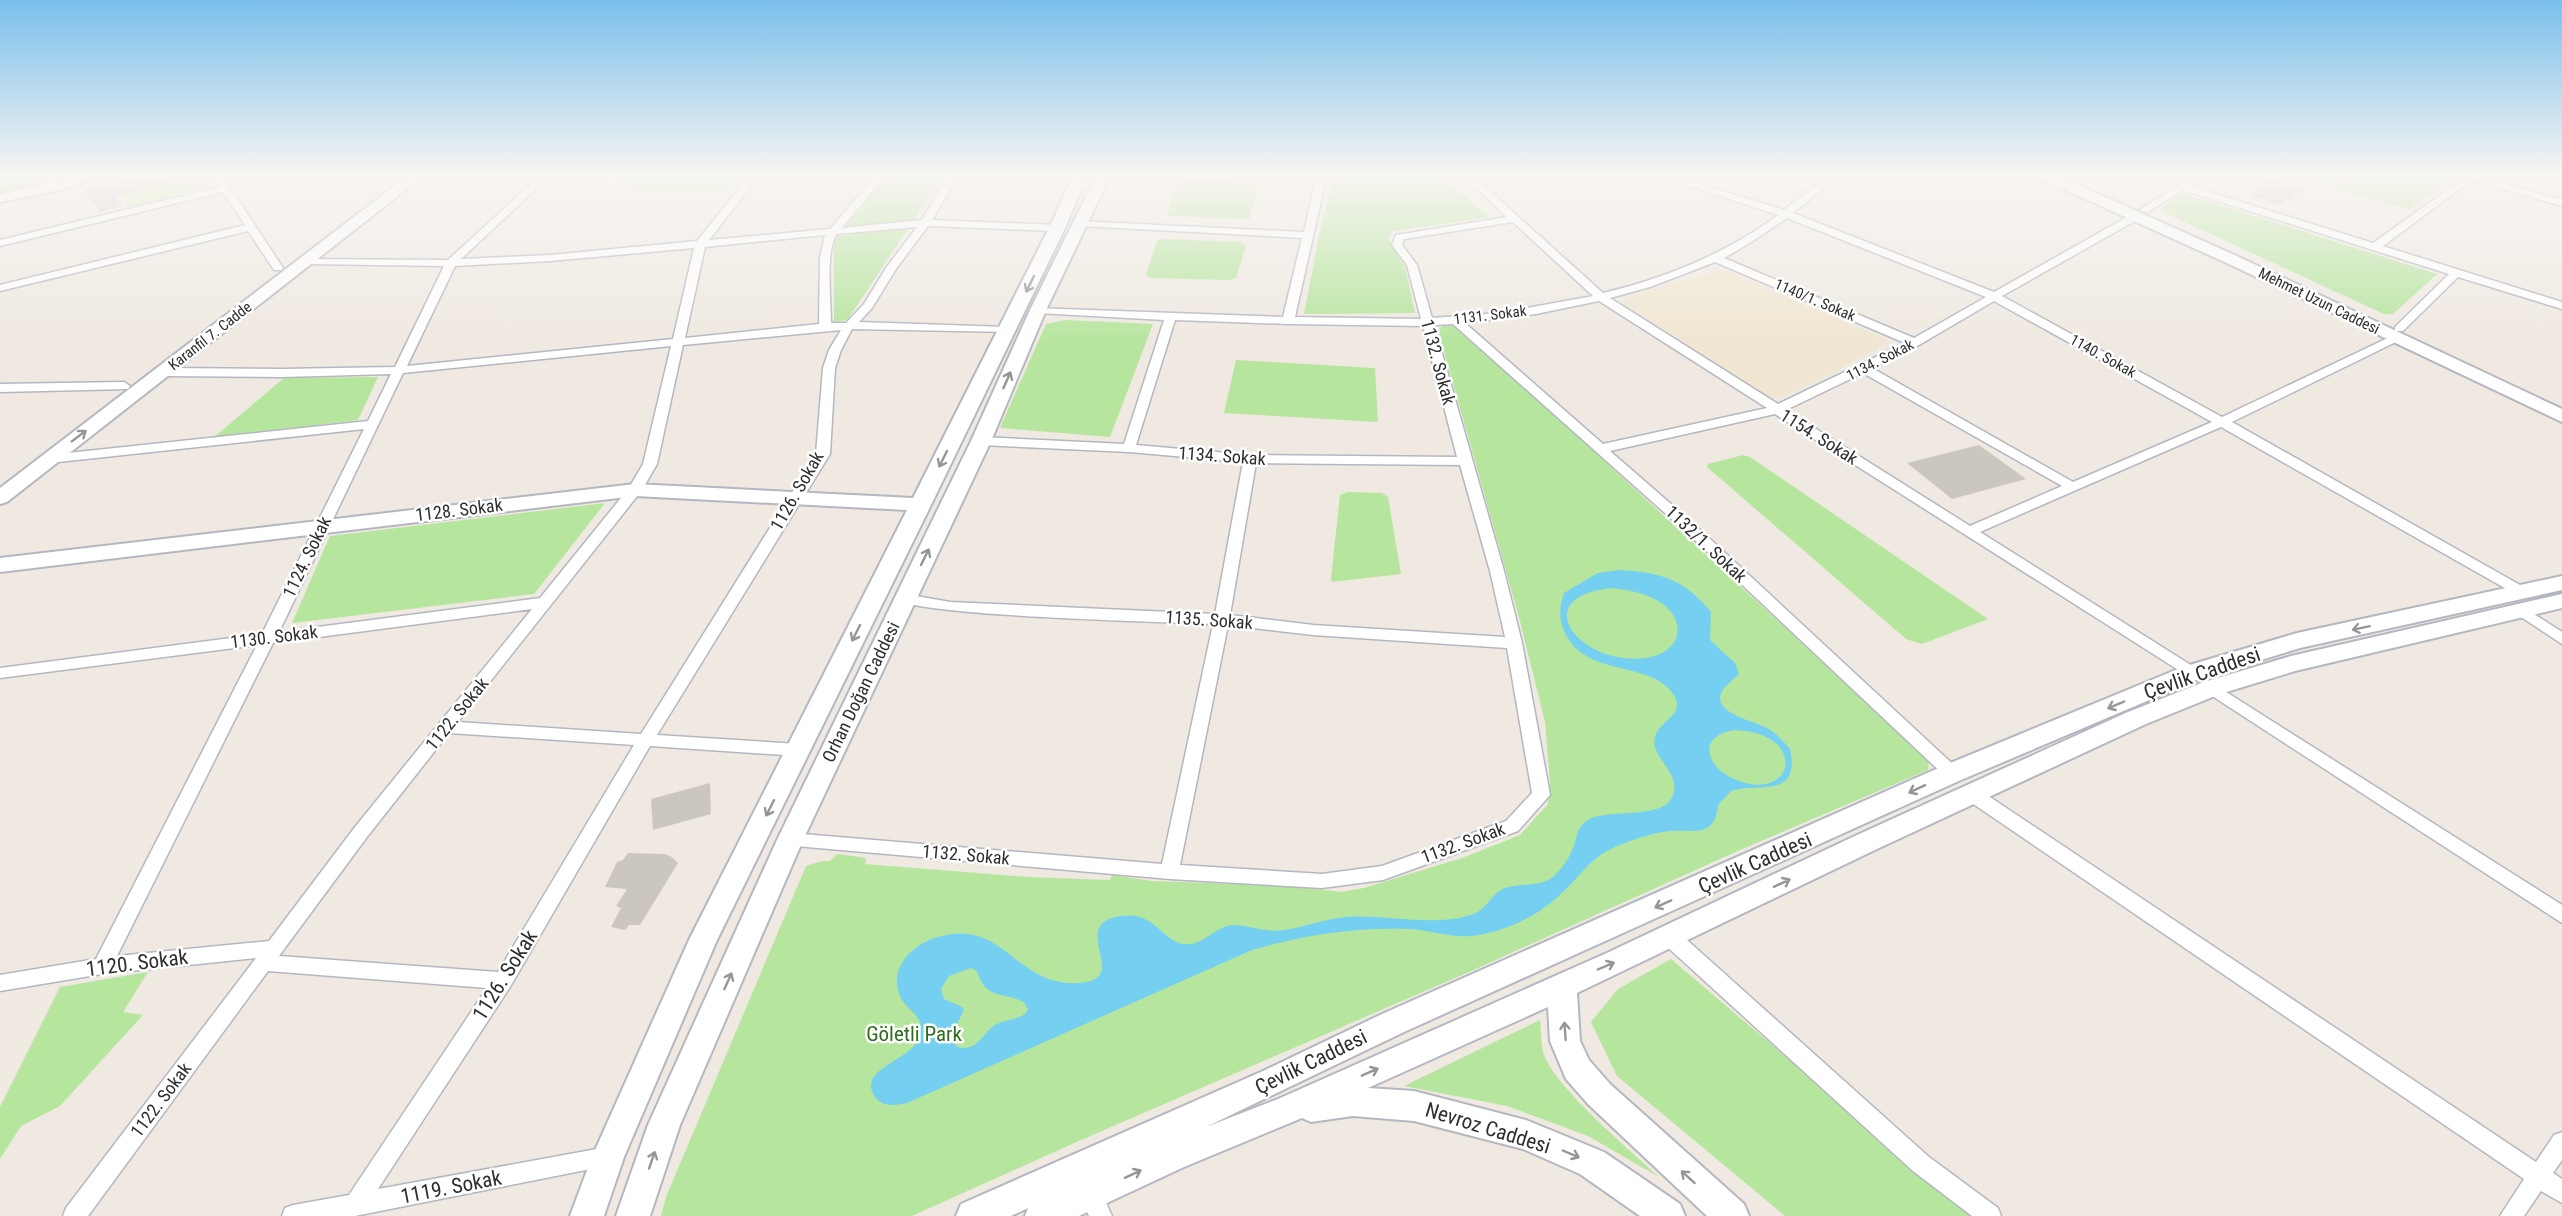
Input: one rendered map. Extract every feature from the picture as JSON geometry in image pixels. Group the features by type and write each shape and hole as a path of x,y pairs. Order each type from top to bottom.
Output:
{"main road":[{"name":"Karanfil 7. Cadde","path":"0,478 328,231"},
{"name":"Karanfil 7. Cadde","path":"0,498 345,231"},
{"path":"587,1216 608,1157 703,940 1007,330 1066,231"},
{"name":"Orhan Doğan Caddesi","path":"633,1216 664,1125 790,840 981,441 1038,310 1067,231"},
{"name":"Mehmet Uzun Caddesi","path":"2179,231 2397,333 2562,416"},
{"path":"2397,333 2562,407"},
{"name":"1128. Sokak","path":"0,565 634,490 921,505"},
{"name":"Çevlik Caddesi","path":"973,1216 1274,1081 1393,1023 1952,773 2202,681 2291,664 2521,601 2559,600"},
{"name":"Çevlik Caddesi","path":"1042,1216 1096,1205 1172,1156 1289,1109 1670,937 2137,718 2202,681"},
{"path":"1562,985 1566,1041 1577,1069 1599,1094 1732,1216"},
{"name":"Nevroz Caddesi","path":"1289,1109 1353,1102 1414,1106 1526,1135 1592,1163 1668,1216"}],"street":[{"path":"0,243 51,231"},
{"path":"1,285 234,231"},
{"path":"253,231 278,268"},
{"name":"1124. Sokak","path":"102,966 268,638 452,263 486,231"},
{"name":"1122. Sokak","path":"74,1216 361,832 547,602 634,490 650,464 700,244 711,231"},
{"path":"306,261 452,263 550,258 835,231"},
{"path":"825,327 825,257 828,238 835,231"},
{"name":"1126. Sokak","path":"355,1205 503,981 646,739 823,454 829,368 835,350 848,327 868,306 891,268 919,231"},
{"path":"1195,231 1308,235"},
{"path":"1288,321 1309,231"},
{"name":"1132. Sokak","path":"790,840 1170,872 1322,881 1383,873 1512,826 1541,795 1514,643 1497,571 1464,461 1412,265 1397,245 1398,239 1434,231"},
{"name":"1154. Sokak","path":"1526,231 1602,298 1776,411 1970,531 2562,915"},
{"name":"1131. Sokak","path":"1038,310 1288,321 1427,322 1455,320 1602,298 1646,285 1715,258 1759,231"},
{"name":"1140. Sokak","path":"1828,231 1994,297 2222,422 2521,601 2562,639"},
{"name":"1134. Sokak","path":"1600,448 1776,411 1915,343 2110,231"},
{"path":"2323,231 2562,306"},
{"path":"2375,247 2397,231"},
{"name":"1140/1. Sokak","path":"1715,258 1915,343"},
{"path":"1970,531 2222,422 2397,333 2456,273"},
{"path":"1129,448 1171,316"},
{"name":"1132/1. Sokak","path":"1455,320 1699,536 1952,773"},
{"path":"164,372 282,373 399,370 825,327 1007,330"},
{"path":"1865,369 2071,486"},
{"path":"0,388 124,386"},
{"path":"49,459 374,424"},
{"name":"1134. Sokak","path":"981,441 1129,448 1250,459 1464,461"},
{"path":"1170,872 1222,619 1250,459"},
{"name":"1135. Sokak","path":"905,599 951,607 1222,619 1313,630 1514,643"},
{"name":"1130. Sokak","path":"0,673 547,602"},
{"path":"446,727 799,750"},
{"path":"1972,794 2562,1192"},
{"path":"1670,937 1921,1164 1990,1216"},
{"name":"1120. Sokak","path":"0,983 102,966 270,955 503,981"},
{"path":"2511,1216 2562,1142"},
{"name":"1119. Sokak","path":"293,1216 608,1157"}],"shaded area":[{"path":"1723,269 1888,342 1824,378 1781,397 1770,398 1623,303 1627,297"}],"green space":[{"path":"883,231 907,231 848,319 834,323 834,237"},
{"path":"1320,231 1395,231 1388,239 1405,267 1415,313 1304,314"},
{"path":"2204,231 2301,231 2437,274 2393,314 2384,314"},
{"path":"1162,239 1239,242 1246,246 1236,278 1229,280 1149,278 1146,274 1157,241"},
{"path":"1066,320 1153,324 1110,437 1000,428 1046,324"},
{"name":"Göletli Park","path":"1442,326 1455,326 1463,331 1929,760 1928,770 1740,850 1469,972 912,1216 661,1216 666,1197 806,866 830,861 837,854 866,858 865,864 1029,877 1110,880 1112,875 1152,881 1293,886 1341,892 1364,888 1462,858 1520,835 1548,804 1550,782 1545,722 1520,621 1438,330"},
{"path":"1236,360 1375,368 1378,422 1224,413"},
{"path":"378,377 358,420 213,438 284,378"},
{"path":"1743,455 1750,457 1988,619 1922,644 1906,639 1707,467 1708,464"},
{"path":"1348,492 1382,493 1388,497 1401,574 1332,582 1340,495"},
{"path":"605,503 534,594 292,623 330,536"},
{"path":"1671,959 1973,1216 1785,1216 1617,1076 1591,1022 1618,989"},
{"path":"148,972 123,1012 143,1015 60,1106 21,1126 0,1159 0,1107 60,987"},
{"path":"1540,1020 1543,1052 1549,1066 1561,1082 1594,1118 1659,1177 1588,1136 1507,1106 1404,1086"}],"water":[{"path":"1620,570 1660,576 1692,592 1711,612 1710,640 1735,663 1739,674 1722,691 1720,699 1728,711 1769,729 1790,749 1792,765 1789,776 1783,782 1774,786 1731,791 1718,805 1716,817 1706,828 1657,833 1607,851 1544,908 1522,921 1497,931 1464,936 1409,929 1369,929 1310,936 1252,950 907,1103 886,1104 875,1097 871,1086 873,1077 911,1049 918,1040 921,1029 917,1016 902,1000 897,979 899,969 918,946 938,937 961,933 979,936 995,944 1039,975 1057,981 1079,983 1094,980 1101,972 1099,929 1105,921 1121,916 1142,918 1183,944 1197,942 1221,928 1235,925 1278,931 1346,917 1427,920 1459,918 1478,912 1500,890 1517,885 1542,883 1553,877 1569,856 1580,828 1590,819 1609,814 1656,809 1665,805 1674,792 1673,778 1655,747 1655,738 1658,731 1677,709 1677,702 1673,694 1651,677 1592,659 1579,651 1569,640 1561,623 1560,612 1564,593 1598,573","holes":["1611,588 1645,595 1657,600 1671,612 1678,630 1676,638 1666,651 1646,658 1623,658 1601,652 1584,642 1572,630 1567,617 1571,604 1585,594","1730,731 1759,734 1775,743 1784,754 1785,766 1780,776 1769,783 1753,784 1732,778 1718,769 1710,755 1710,744 1720,734","971,968 977,971 985,987 990,991 1024,1002 1028,1010 1018,1018 997,1024 970,1047 957,1047 951,1035 964,1010 944,999 941,989 949,976"]}],"building":[{"path":"1979,445 2026,479 1952,499 1907,463"},
{"path":"710,783 711,814 653,830 651,799"},
{"path":"628,853 664,854 672,857 678,863 640,925 629,925 625,930 611,927 621,908 616,906 627,889 605,887 617,862 623,860"}]}
